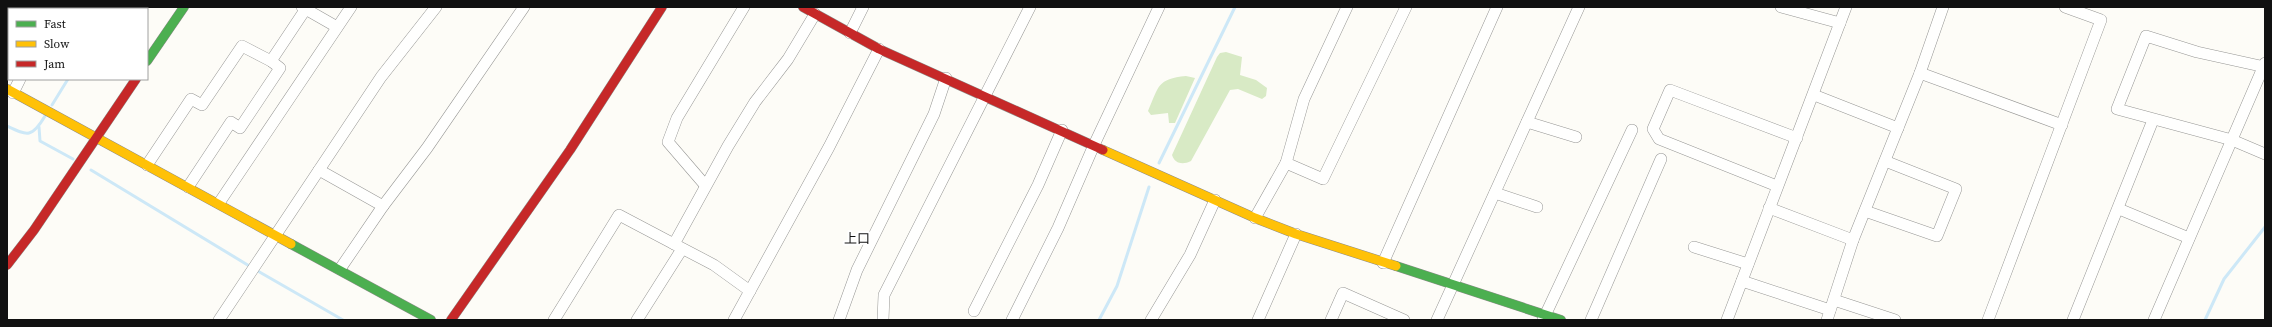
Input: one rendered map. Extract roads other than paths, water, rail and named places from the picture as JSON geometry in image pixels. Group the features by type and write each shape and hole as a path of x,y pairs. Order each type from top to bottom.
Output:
{"street":[{"path":"148,61 184,7"},
{"path":"218,203 351,7"},
{"path":"219,320 381,77 436,7"},
{"path":"340,269 383,206 427,148 524,7"},
{"path":"451,320 574,143 662,7"},
{"path":"705,185 668,142 677,118 744,7"},
{"path":"803,7 879,49 1255,218 1296,234 1382,263 1545,317 1561,320"},
{"path":"850,33 863,7"},
{"path":"883,320 884,295 1030,7"},
{"path":"1012,320 1058,228 1094,145 1159,7"},
{"path":"1255,218 1286,164 1304,99 1347,7"},
{"path":"1286,164 1323,179 1406,7"},
{"path":"1382,263 1497,7"},
{"path":"1437,320 1454,286 1579,7"},
{"path":"1781,7 1840,23"},
{"path":"1727,320 1777,186 1814,95 1846,7"},
{"path":"1988,320 2101,20 2089,11 2065,7"},
{"path":"271,62 305,8 337,27"},
{"path":"1830,310 1864,211 1920,73 1941,8"},
{"path":"637,320 678,246 705,185 755,102 788,59 815,14"},
{"path":"2154,320 2189,238 2232,140 2264,66 2197,52 2146,36 2117,109 2153,120 2232,140 2265,154"},
{"path":"147,165 191,99 202,106 242,46 280,68 240,128 231,122 188,186"},
{"path":"734,320 879,49"},
{"path":"1920,73 2062,125"},
{"path":"839,320 857,270 934,114 946,78"},
{"path":"19,80 10,91 188,186 431,320"},
{"path":"7,265 34,230 135,80"},
{"path":"1777,186 1659,139 1653,129 1670,90 1796,138"},
{"path":"1814,95 1898,128"},
{"path":"2074,320 2153,120"},
{"path":"1527,122 1576,137"},
{"path":"974,311 1038,185 1062,130"},
{"path":"1545,317 1632,130"},
{"path":"1591,320 1661,159"},
{"path":"1864,211 1937,236 1951,203 1956,189 1885,161"},
{"path":"319,170 383,206"},
{"path":"1495,193 1537,207"},
{"path":"1151,320 1190,255 1215,200"},
{"path":"1769,208 1853,240"},
{"path":"2119,209 2189,238"},
{"path":"554,320 620,215 714,265 750,291"},
{"path":"1258,320 1296,234"},
{"path":"1694,246 1748,264"},
{"path":"1742,281 1830,310 1895,320"},
{"path":"1331,320 1344,293 1404,320"}],"waterway":[{"path":"1159,163 1235,7"},
{"path":"52,105 67,80"},
{"path":"7,126 20,132 29,133 37,128 45,116"},
{"path":"39,127 40,141 73,159"},
{"path":"91,170 251,267"},
{"path":"1099,320 1117,286 1149,187"},
{"path":"2205,320 2224,279 2265,227"},
{"path":"256,270 343,320"}],"district":[{"name":"上口","path":"857,238"}]}
